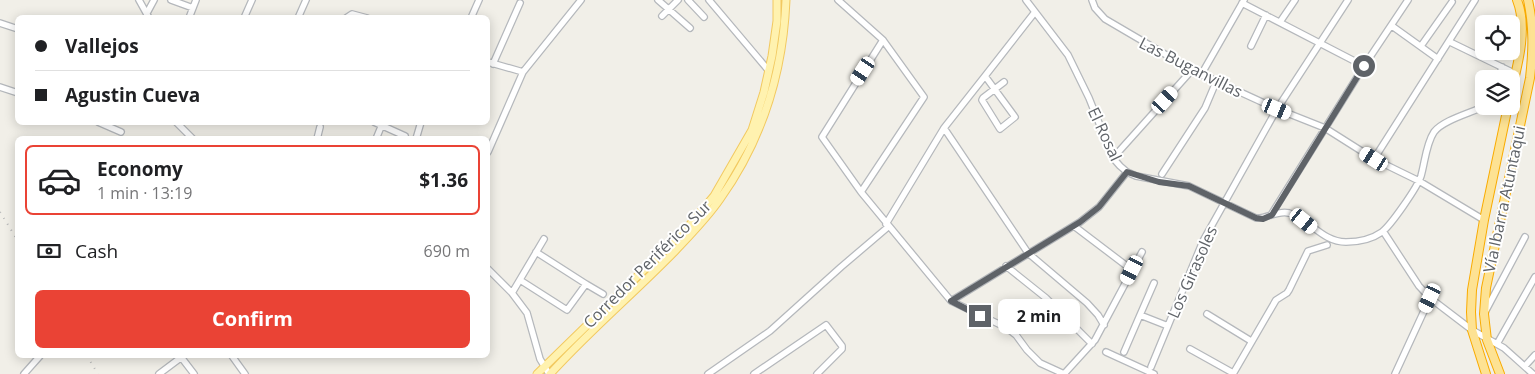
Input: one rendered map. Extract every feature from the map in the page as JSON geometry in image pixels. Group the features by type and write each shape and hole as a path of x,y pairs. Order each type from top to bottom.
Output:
{"highway":[{"path":"1517,0 1522,31 1517,70"},
{"name":"Vía Ibarra Atuntaqui","path":"1500,374 1487,340 1484,314 1486,288 1530,78 1534,47 1528,0"},
{"path":"1486,374 1472,330 1472,290 1484,220 1506,115"}],"main road":[{"name":"Corredor Periférico Sur","path":"537,374 675,240 714,196 752,130 769,72 777,21 778,0"},
{"name":"Corredor Periférico Sur","path":"549,374 575,346 660,266 720,200 743,163 758,133 772,94 781,57 786,0"}],"street":[{"path":"140,0 148,15"},
{"path":"148,15 154,0"},
{"path":"171,0 192,8"},
{"path":"190,15 196,0"},
{"path":"245,15 252,0"},
{"path":"299,15 306,0"},
{"path":"472,15 479,0"},
{"path":"490,147 523,72 581,0"},
{"path":"658,0 690,28"},
{"path":"662,16 678,0"},
{"path":"688,0 704,17"},
{"path":"709,0 769,72"},
{"path":"838,0 883,40 924,97 861,192"},
{"name":"El Rosal","path":"1026,0 1068,55 1089,98 1113,158 1127,172 1159,182 1189,186 1256,218 1263,219 1281,212 1295,215 1325,237 1344,242 1372,238 1383,231"},
{"name":"Las Buganvillas","path":"1092,0 1095,8 1105,19 1192,70 1277,109 1325,128 1374,159 1419,181 1484,220"},
{"path":"1280,22 1295,0"},
{"name":"Los Girasoles","path":"1150,372 1203,241 1277,109 1348,0"},
{"path":"1272,215 1364,66 1408,0"},
{"path":"1374,159 1475,0"},
{"path":"1201,75 1243,1 1364,66"},
{"path":"1421,46 1452,2"},
{"path":"520,3 490,63 523,72"},
{"path":"708,374 770,331 887,226 944,128 1035,12"},
{"path":"1251,46 1266,15"},
{"path":"0,22 15,28"},
{"path":"1392,26 1438,59"},
{"path":"883,40 822,137 887,226 951,301 1007,328 1016,335 1040,363 1064,374 1092,344 1142,252"},
{"path":"1450,42 1508,70"},
{"path":"1113,158 1192,70"},
{"path":"985,76 996,89 1015,117 1000,129 982,102 983,98 996,89 1004,82"},
{"path":"1162,174 1205,108 1216,82"},
{"path":"0,87 15,92"},
{"path":"1475,110 1448,122 1436,130 1430,140 1415,190 1383,231 1419,286 1430,298 1472,330 1497,344 1533,374"},
{"path":"105,125 121,132"},
{"path":"179,125 190,136"},
{"path":"384,125 405,136"},
{"path":"318,136 320,127"},
{"path":"944,128 1028,253 1087,303 1104,324"},
{"path":"951,301 1074,226 1099,207 1127,172"},
{"path":"1074,226 1132,270"},
{"path":"1484,314 1525,237"},
{"path":"512,292 544,239"},
{"path":"1190,349 1233,374 1276,300 1287,293 1308,251 1327,245"},
{"path":"536,252 603,294"},
{"path":"1006,266 1046,298 1092,344"},
{"path":"490,271 512,292 527,313 540,359 549,374"},
{"path":"1497,344 1535,277"},
{"path":"520,280 567,310 586,284"},
{"path":"1124,352 1154,283"},
{"path":"1395,374 1430,298"},
{"path":"1207,314 1251,342"},
{"path":"1140,315 1168,326"},
{"path":"754,374 826,325 842,346 842,349 817,374"},
{"path":"1106,352 1150,372"},
{"path":"1525,366 1535,354"},
{"path":"24,374 38,358"},
{"path":"159,374 181,358"},
{"path":"183,358 194,374"},
{"path":"233,358 245,374"}],"railway":[{"path":"0,212 15,236"},
{"path":"88,358 98,374"}],"route":[{"path":"980,316 951,301 1080,222 1099,207 1127,172 1159,182 1189,186 1256,218 1263,219 1272,215 1364,66"}]}
